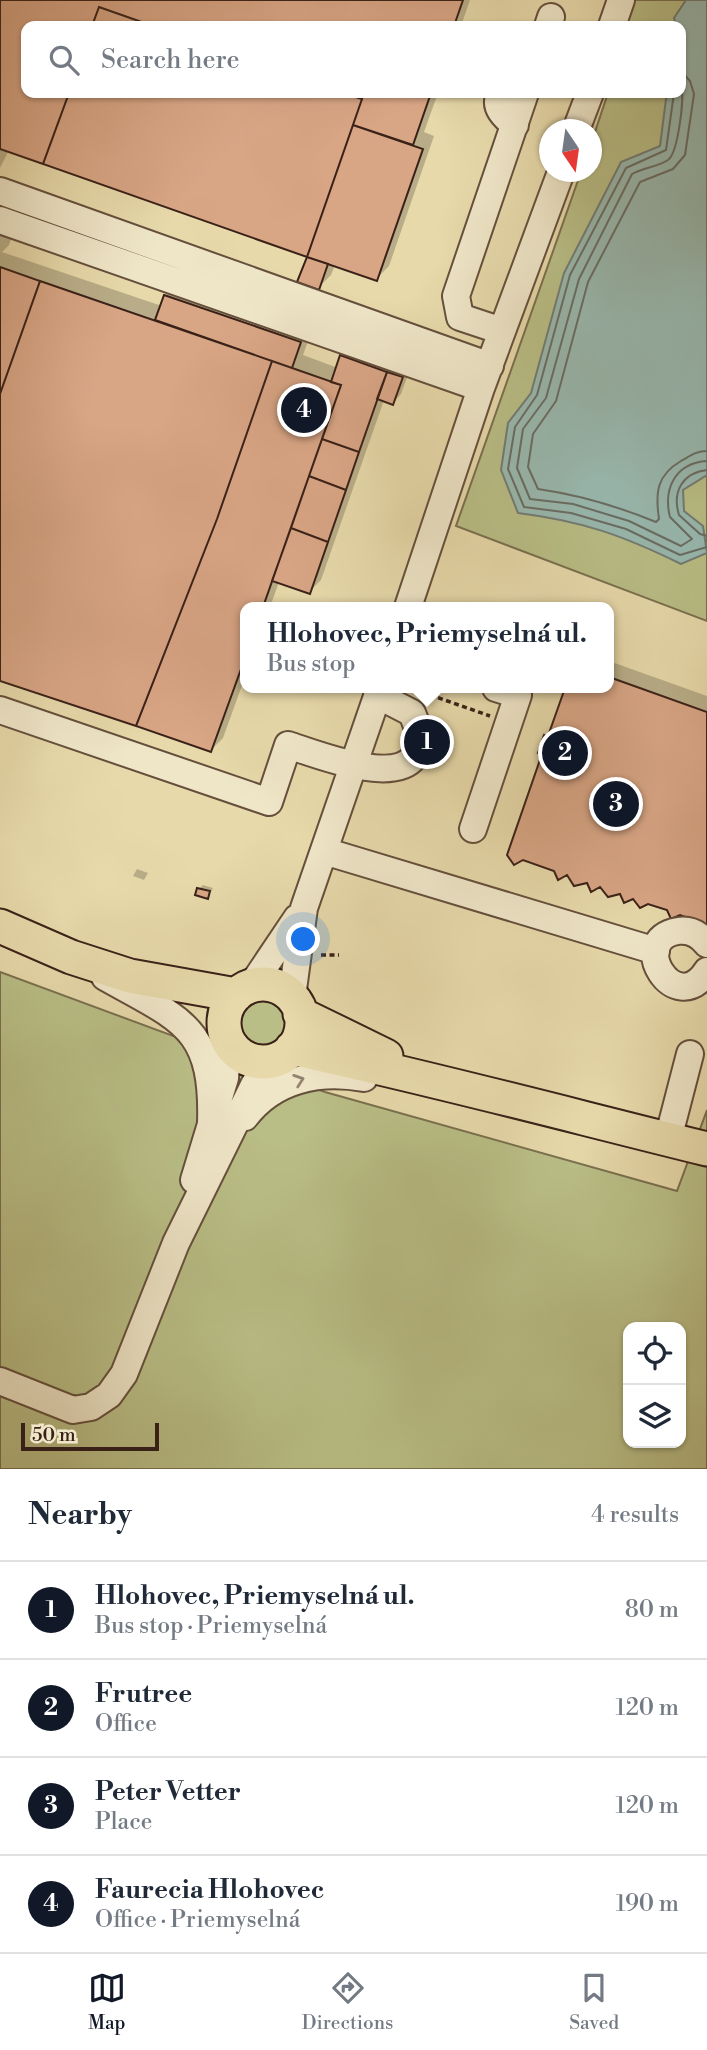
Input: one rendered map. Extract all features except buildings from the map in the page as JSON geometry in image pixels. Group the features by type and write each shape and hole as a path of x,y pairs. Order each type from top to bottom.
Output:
{"main road":[{"path":"0,926 71,957 235,1011"},
{"path":"235,1011 271,985 296,1006 432,1078"},
{"path":"281,1054 300,1033 296,1006"},
{"path":"235,1011 246,1058 281,1054 432,1078 707,1149"}],"street":[{"path":"614,21 621,0"},
{"path":"500,98 498,103 502,113 515,125"},
{"path":"502,331 460,317 456,296 523,98"},
{"path":"580,119 588,98"},
{"path":"410,602 485,377 557,182"},
{"path":"0,191 485,377"},
{"path":"0,220 381,354 485,377"},
{"path":"220,1130 235,1011 304,908 379,693"},
{"path":"0,710 269,802 288,745 353,765 397,768 414,757 421,736 412,713 381,693"},
{"path":"473,829 518,695 512,693"},
{"path":"324,851 656,951"},
{"path":"296,1006 304,908"},
{"path":"707,944 695,933 681,930 667,935 656,951 658,969 671,983 693,984 707,971"},
{"path":"71,957 180,1019 197,1038 208,1063 220,1130"},
{"path":"0,1381 72,1410 91,1407 109,1395 124,1374 220,1130 281,1054"},
{"path":"668,1139 690,1054"},
{"path":"220,1130 282,1086 324,1073 405,1086 475,1091"}],"path":[{"path":"424,693 509,722"},
{"path":"318,954 333,957 339,955"}],"green space":[{"path":"632,0 707,0 707,621 456,526 577,182 602,182 602,119 599,119 606,98 686,98 686,21 626,21"},
{"path":"0,972 325,1092 677,1191 707,1110 707,1469 0,1469"},
{"path":"262,995 273,997 282,1003 288,1012 288,1034 282,1043 273,1049 262,1051 251,1049 242,1043 236,1034 234,1023 236,1012 242,1003 251,997"}],"water":[{"path":"686,0 707,0 707,475 683,490 684,511 703,526 707,553 681,564 601,531 562,520 518,513 501,470 508,423 531,393 564,273 621,162 660,146 666,98 686,98 686,21 675,21"}],"place":[{"name":"Faurecia Hlohovec","path":"304,410"},
{"name":"Hlohovec, Priemyselná ul.","path":"427,742"},
{"name":"Frutree","path":"565,753"},
{"name":"Peter Vetter","path":"616,804"}]}
